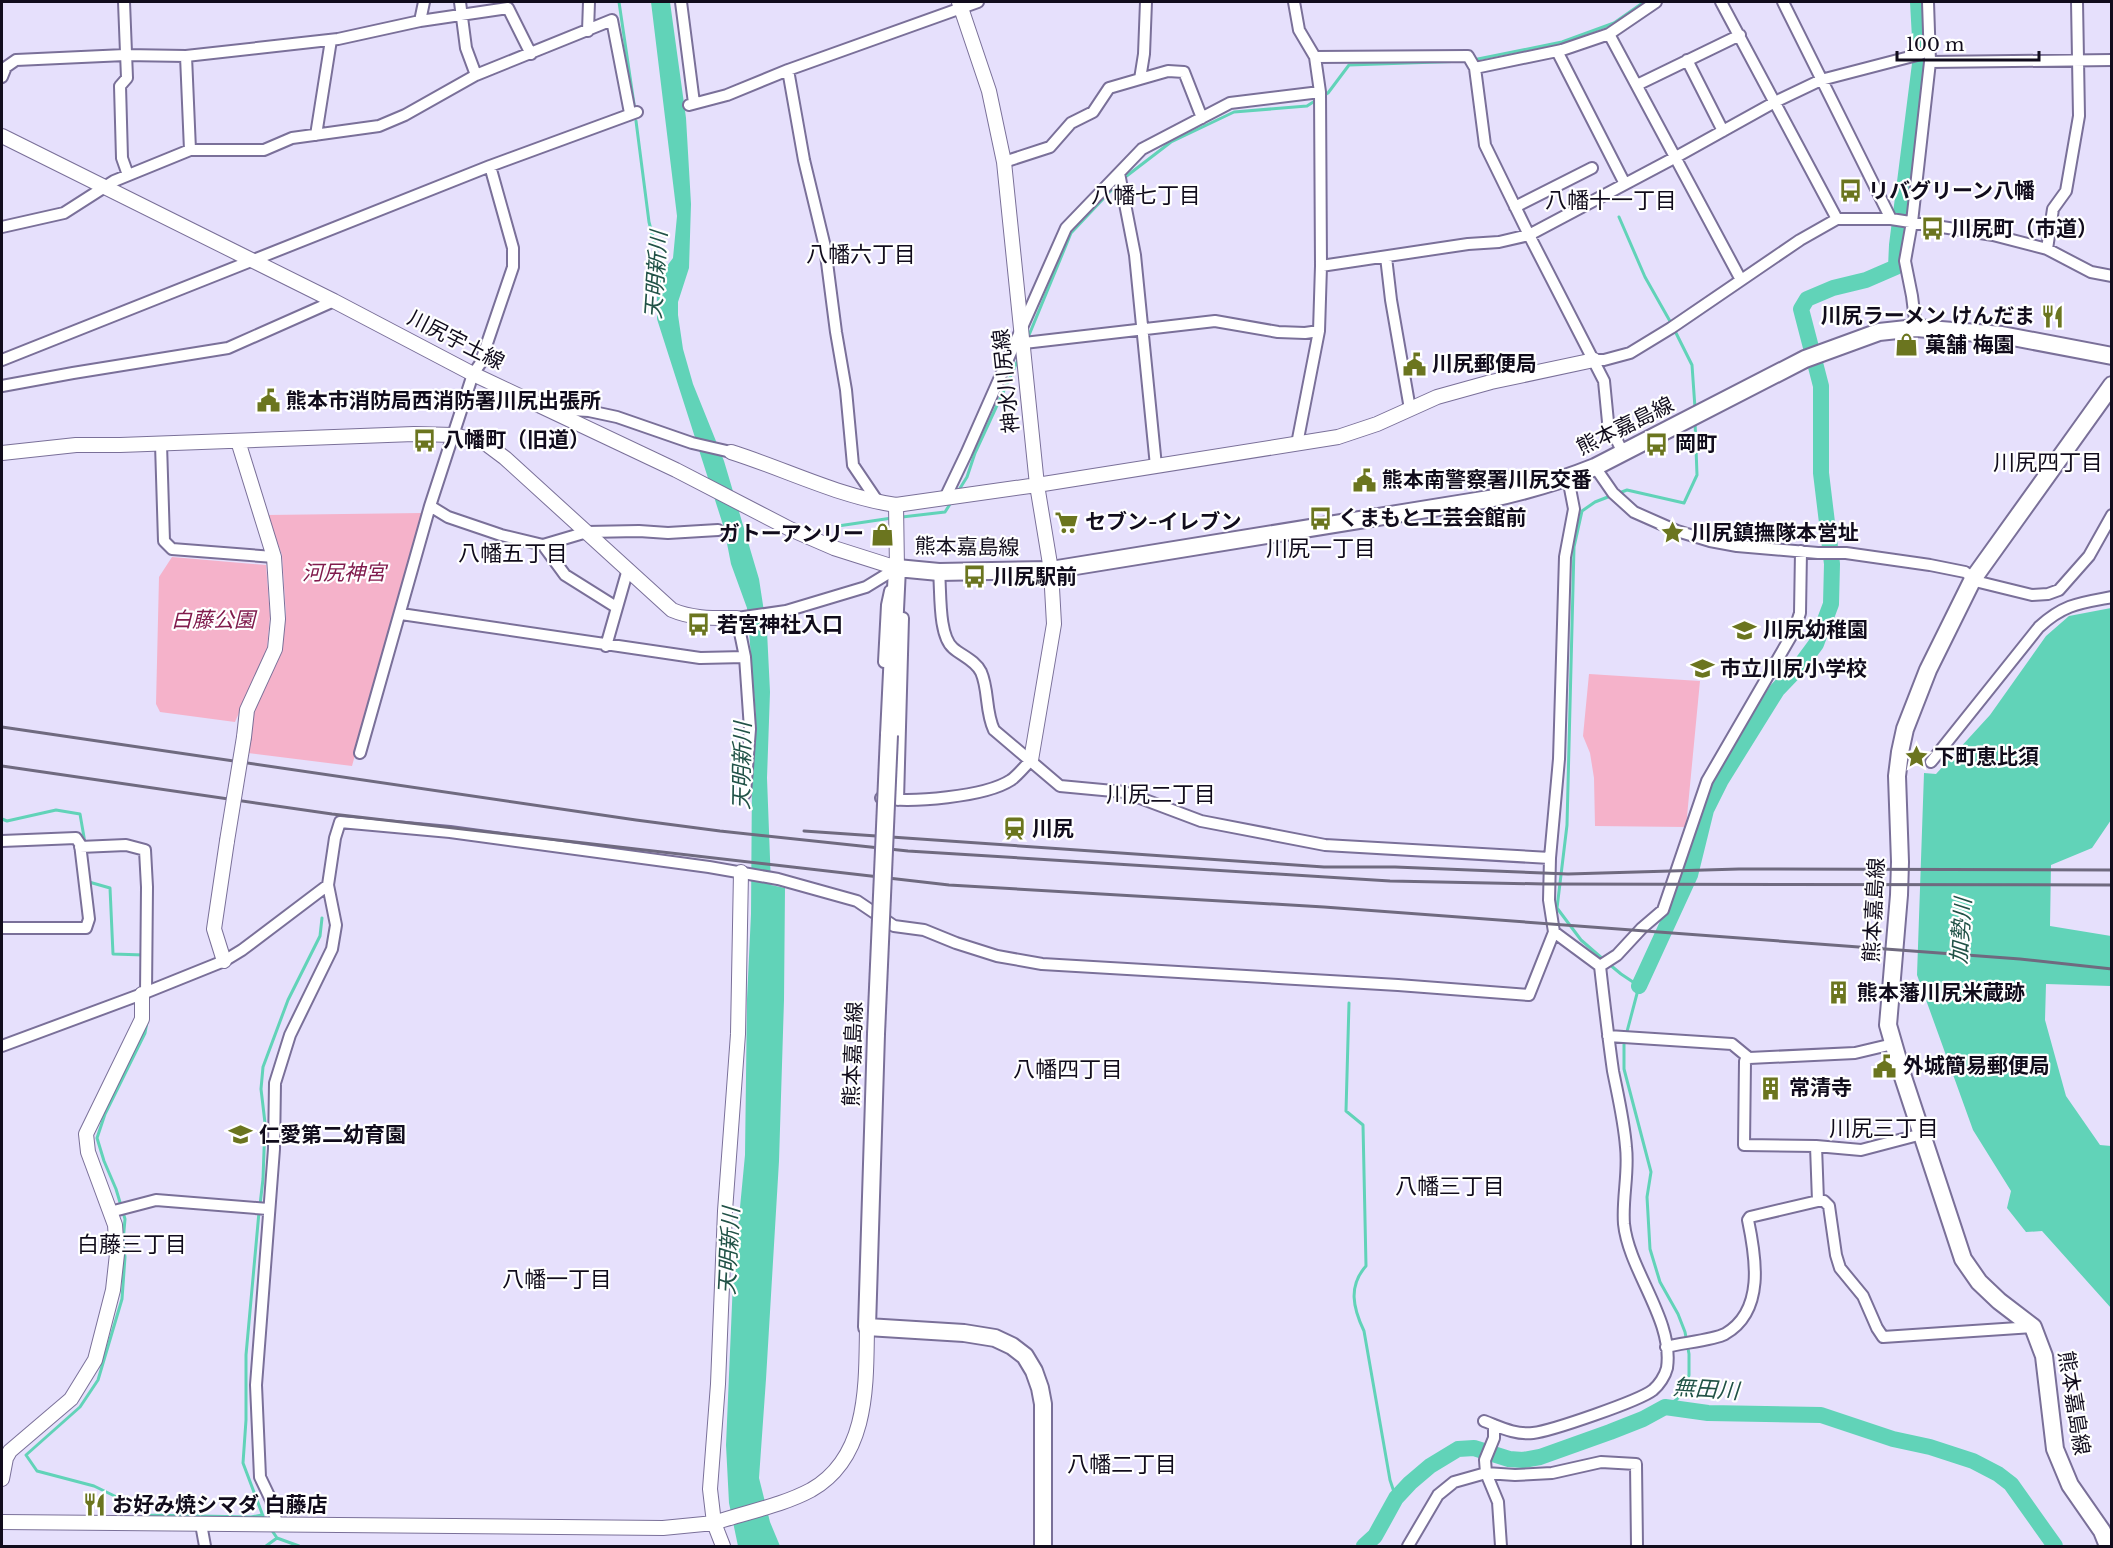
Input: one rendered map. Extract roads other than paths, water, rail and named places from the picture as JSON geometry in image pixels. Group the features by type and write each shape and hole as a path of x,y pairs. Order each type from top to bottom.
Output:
{"main road":[{"name":"熊本嘉島線","path":"867,1327 876,1034 897,568 939,572 1051,570 1489,500 1524,492 1595,467 1812,356 1879,333 1916,328 2002,335 2112,356"},
{"name":"熊本嘉島線","path":"2108,1546 2102,1531 2070,1485 2055,1449 2044,1356 2033,1327 1979,1282 1964,1259 1888,1025 1899,895 1897,776 1905,729 1928,670 1973,579 2112,386"},
{"path":"867,1327 963,1333 995,1338 1012,1346 1025,1356 1041,1388 1043,1404 1043,1546"}],"street":[{"path":"124,2 127,78 120,86 122,158 128,175"},
{"path":"420,21 424,2"},
{"path":"460,2 466,48 476,75"},
{"path":"588,31 589,2"},
{"path":"681,2 692,104 727,95 961,5 978,2"},
{"path":"1140,79 1144,54 1146,2"},
{"path":"1294,2 1299,30 1315,57 1320,92 1319,331 1297,444"},
{"path":"1475,68 1557,51 1609,34 1656,2"},
{"path":"1721,2 1837,219"},
{"path":"1783,2 1890,219"},
{"path":"1916,328 1905,261 1908,221 1930,62 1928,2"},
{"path":"2047,249 2052,209 2066,191 2079,116 2077,2"},
{"name":"神水川尻線","path":"961,5 989,91 1004,162 1037,485 1051,570 1054,624 1031,760"},
{"path":"2,77 6,67 16,60 125,55 186,56 331,40 420,21 508,8 531,54"},
{"path":"2,227 64,213 104,187 190,150 264,150 292,138 379,126 405,115 476,75 612,20 634,113 490,166 2,360"},
{"path":"1609,34 1741,280"},
{"path":"1637,85 1740,35"},
{"path":"316,135 331,40"},
{"path":"1557,51 1625,184"},
{"path":"1321,266 1468,244 1499,242 1529,235 1676,158 1775,102 1821,80 1921,54"},
{"path":"186,56 190,150"},
{"path":"1315,57 1468,56 1475,68 1485,145 1604,381 1608,422 1623,453"},
{"path":"1687,60 1724,130"},
{"path":"1930,62 2112,60"},
{"path":"788,70 804,160 825,247 846,390 853,465 878,502"},
{"path":"1004,162 1050,147 1071,123 1093,112 1108,88 1168,71 1184,72 1202,118"},
{"path":"945,498 1066,228 1142,149 1230,103 1320,92"},
{"name":"川尻宇土線","path":"2,136 334,301 473,374 703,484 750,509 834,548 897,568"},
{"path":"360,753 430,506 473,374 480,364 513,267 513,248 490,166"},
{"path":"1515,207 1592,168"},
{"path":"1119,172 1135,255 1156,466"},
{"path":"549,409 589,411 617,417 692,443 731,452 878,502 896,505 1037,485 1338,436 1377,424 1437,397 1491,382 1630,353 1671,328 1800,240 1837,219 1890,219 1993,235 2047,249 2091,272 2112,276"},
{"path":"1386,257 1410,410"},
{"path":"2,386 228,348 334,301"},
{"path":"1023,343 1215,321 1278,332 1319,331"},
{"path":"2,453 76,445 161,444 366,435 454,435 485,443 505,458 672,610 685,616 737,618 786,611 866,586 897,568"},
{"path":"224,961 214,928 247,710 275,649 278,619 274,557 238,441"},
{"path":"161,444 164,541 172,549 274,557"},
{"path":"1595,467 1613,493 1634,512 1677,531 1710,541 1737,546 1845,553 1930,565 1965,572 1973,579 2032,595 2060,590 2088,556 2111,516"},
{"path":"277,1524 271,1500 260,1477 256,1385 274,1149 275,1083 290,1035 332,949 336,924 328,885 335,838 340,822 450,832 778,879 857,901 894,926 924,930 996,956 1042,964 1529,995 1554,932 1549,900 1550,858 1559,759 1565,557 1574,509 1568,478"},
{"path":"896,505 897,568 903,595 897,800"},
{"path":"430,506 459,521 501,535 543,545 587,532 718,531"},
{"path":"543,545 565,575 616,608"},
{"path":"1600,966 1617,955 1642,928 1663,910 1707,781 1794,631 1800,613 1801,551"},
{"path":"897,568 887,605 878,797 897,800 965,795 1010,780 1031,760"},
{"path":"606,646 628,569"},
{"path":"939,572 946,639 952,647 980,669 989,719 994,730 1060,786 1124,792 1191,818 1325,845 1550,858"},
{"path":"1931,762 2039,627 2053,614 2069,605 2112,597"},
{"path":"401,614 606,646 700,658 746,657"},
{"path":"737,618 746,657 750,729 745,794"},
{"path":"2,841 76,838 80,847 89,919 86,928 2,928"},
{"path":"2,1479 4,1458 26,1436 71,1399 95,1360 113,1290 117,1254 115,1225 88,1152 86,1134 142,1019 147,887 145,850 126,845 80,847"},
{"path":"723,1546 720,1521 710,1489 718,1384 725,1211 738,1034 743,873"},
{"path":"2,1046 224,961 328,885"},
{"path":"1501,1546 1498,1502 1485,1469 1494,1438 1491,1426 1517,1433 1534,1433 1650,1393 1663,1379 1667,1368 1666,1347 1661,1324 1624,1226 1624,1191 1628,1170 1626,1146 1600,966 1554,932"},
{"path":"1611,1036 1732,1044 1749,1058 1855,1053 1893,1044"},
{"path":"1749,1058 1745,1061 1744,1145 1816,1146 1862,1150 1922,1134"},
{"path":"1816,1146 1818,1201"},
{"path":"110,1212 156,1200 268,1209"},
{"path":"1666,1347 1724,1335 1741,1321 1755,1286 1754,1253 1748,1220 1750,1217 1818,1201 1824,1201 1829,1206 1840,1268 1863,1296 1883,1336 2033,1327"},
{"path":"2,1522 663,1528 720,1521 773,1505 812,1489 837,1469 849,1451 859,1424 866,1394 867,1327"},
{"path":"1408,1546 1437,1495 1454,1482 1485,1469 1515,1475 1552,1473 1600,1461 1636,1464 1637,1546"},
{"path":"201,1524 205,1546"}],"water":[{"path":"651,2 670,2 686,118 691,204 689,268 678,302 683,349 693,384 724,461 759,579 767,631 770,692 767,778 771,885 785,888 784,1000 779,1161 759,1478 770,1522 780,1546 738,1546 729,1503 726,1445 733,1281 745,1155 752,775 756,717 747,608 731,564 724,528 657,319 657,272 667,266 673,258 677,216"},
{"name":"加勢川","path":"2111,608 2111,820 2092,848 2051,865 2050,926 2111,936 2111,986 2046,984 2045,1020 2066,1096 2100,1145 2111,1146 2111,1308 2042,1231 2026,1232 2007,1208 2011,1191 1973,1130 1917,975 1924,773 1936,774 1990,715 2046,636 2069,616"}],"waterway":[{"path":"619,2 634,104"},
{"path":"1473,60 1562,42 1614,23 1644,2"},
{"path":"1639,986 1690,875 1706,810 1721,780 1777,690 1799,667 1816,644 1831,604 1832,564 1821,473 1821,386 1801,309 1807,299 1833,288 1866,280 1896,267 1921,56 1918,2"},
{"path":"1323,96 1328,93 1349,65 1467,61"},
{"path":"1124,178 1171,142 1234,112 1307,106 1318,99"},
{"name":"天明新川","path":"636,121 649,222 662,272"},
{"path":"1027,340 1071,233 1119,182"},
{"path":"1619,217 1645,277 1671,323"},
{"path":"1674,329 1692,365 1695,408"},
{"path":"957,493 967,477 975,453 1018,360"},
{"path":"1619,493 1627,490 1684,503 1697,475 1695,421"},
{"path":"1604,960 1581,940 1557,908 1567,825 1574,547 1582,511 1595,502 1613,495"},
{"path":"902,517 945,512 952,501"},
{"path":"838,526 892,518"},
{"path":"2,819 7,821 56,810 80,814 85,843"},
{"path":"89,879 89,882 110,888 113,954 144,955"},
{"path":"260,1205 265,1123 261,1089 263,1067 288,1000 320,936 322,918"},
{"path":"1609,964 1639,986 1624,1043 1624,1069 1651,1172 1647,1197 1650,1249 1660,1282 1685,1332 1689,1354 1689,1375 1684,1392 1665,1407"},
{"path":"1349,1003 1346,1111 1363,1125 1366,1266 1357,1281 1354,1297 1357,1314 1364,1331 1390,1480 1396,1498"},
{"path":"147,1022 145,1033 105,1114 97,1138 125,1219 122,1299 98,1380 80,1407 26,1455 37,1471 94,1486 149,1515 251,1517 262,1515"},
{"path":"259,1212 246,1355 246,1420 243,1463 263,1516"},
{"name":"無田川","path":"1364,1546 1375,1536 1396,1498 1410,1483 1430,1466 1458,1449 1474,1448 1509,1459 1523,1460 1540,1457 1643,1419 1665,1407 1708,1413 1821,1415 1893,1439 1930,1447 1973,1461 1998,1474 2011,1484 2055,1546"},
{"path":"271,1529 277,1538 299,1546"},
{"path":"266,1546 277,1538"}],"railway":[{"path":"2,727 636,820 908,851 1390,881 1545,884 2112,885"},
{"path":"2,766 332,814 949,885 1324,907 2020,959 2112,969"},
{"path":"804,831 1324,867 1395,867 1568,874 1739,869 2112,870"}],"place":[{"name":"リバグリーン八幡","path":"1850,191"},
{"name":"川尻町（市道）","path":"1933,229"},
{"name":"川尻ラーメン けんだま","path":"2053,316"},
{"name":"菓舗 梅園","path":"1907,345"},
{"name":"川尻郵便局","path":"1414,364"},
{"name":"熊本市消防局西消防署川尻出張所","path":"268,401"},
{"name":"八幡町（旧道）","path":"425,440"},
{"name":"岡町","path":"1657,444"},
{"name":"熊本南警察署川尻交番","path":"1364,480"},
{"name":"くまもと工芸会館前","path":"1320,518"},
{"name":"セブン-イレブン","path":"1067,522"},
{"name":"川尻鎮撫隊本営址","path":"1673,533"},
{"name":"ガトーアンリー","path":"882,534"},
{"name":"川尻駅前","path":"975,577"},
{"name":"若宮神社入口","path":"699,625"},
{"name":"川尻幼稚園","path":"1745,630"},
{"name":"市立川尻小学校","path":"1702,669"},
{"name":"下町恵比須","path":"1916,757"},
{"name":"川尻","path":"1014,829"},
{"name":"熊本藩川尻米蔵跡","path":"1839,993"},
{"name":"外城簡易郵便局","path":"1885,1066"},
{"name":"常清寺","path":"1771,1088"},
{"name":"仁愛第二幼育園","path":"241,1135"},
{"name":"お好み焼シマダ 白藤店","path":"94,1505"}],"district":[{"name":"八幡七丁目","path":"1146,195"},
{"name":"八幡十一丁目","path":"1611,200"},
{"name":"八幡六丁目","path":"861,254"},
{"name":"川尻四丁目","path":"2048,462"},
{"name":"川尻一丁目","path":"1321,548"},
{"name":"八幡五丁目","path":"513,553"},
{"name":"川尻二丁目","path":"1161,794"},
{"name":"八幡四丁目","path":"1068,1069"},
{"name":"川尻三丁目","path":"1884,1128"},
{"name":"八幡三丁目","path":"1450,1186"},
{"name":"白藤三丁目","path":"132,1244"},
{"name":"八幡一丁目","path":"557,1279"},
{"name":"八幡二丁目","path":"1122,1464"}],"park label":[{"name":"河尻神宮","path":"344,573"},
{"name":"白藤公園","path":"213,620"}]}
